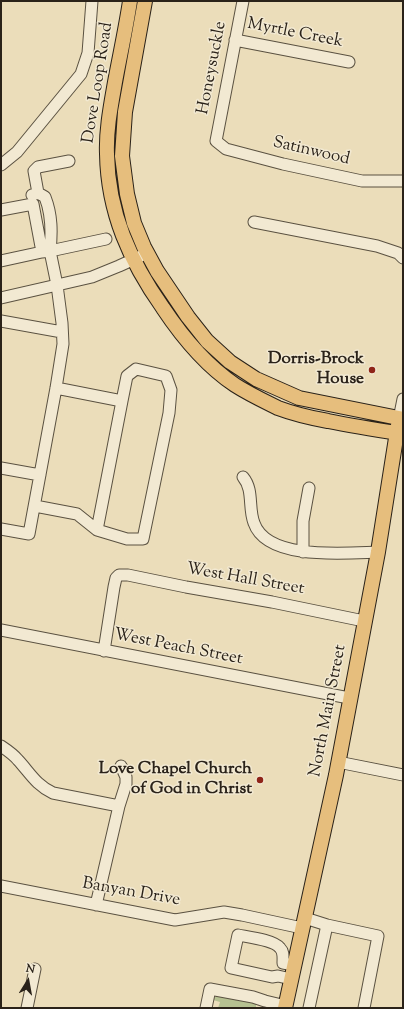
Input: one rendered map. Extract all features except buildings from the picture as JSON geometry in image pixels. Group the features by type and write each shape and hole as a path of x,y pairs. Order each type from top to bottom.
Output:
{"main road":[{"name":"Dove Loop Road","path":"130,1 110,109 107,154 109,182 116,217 120,228 133,259 152,292 184,338 206,362 235,385 275,406 296,414 400,434"},
{"name":"Dove Loop Road","path":"145,1 126,112 122,156 126,194 131,213 147,253 165,284 196,329 216,350 244,372 271,387 299,398 401,419"},
{"name":"North Main Street","path":"285,1007 338,762 400,434 401,419"}],"street":[{"path":"1,165 17,152 81,74 88,53 92,1"},
{"name":"Honeysuckle","path":"216,141 243,1"},
{"name":"Myrtle Creek","path":"235,40 349,62"},
{"name":"Satinwood","path":"216,141 226,150 298,168 362,181 403,181"},
{"path":"38,193 34,171 38,168 69,160"},
{"path":"1,529 29,534 63,344 57,285 46,251 33,204 32,194 38,193 45,197 50,211 52,224 46,251"},
{"path":"1,210 33,204"},
{"path":"254,222 377,246 398,253 403,258"},
{"path":"1,261 106,239"},
{"path":"1,298 92,277 147,253"},
{"path":"1,321 62,332"},
{"path":"35,506 77,514 96,530 127,539 143,539 169,412 171,390 166,376 136,369 127,376 96,530"},
{"path":"56,388 122,401"},
{"path":"401,419 403,398"},
{"path":"1,468 40,475"},
{"path":"243,476 248,483 250,512 254,525 259,534 278,547 303,552 378,552"},
{"path":"303,552 303,521 309,488"},
{"name":"West Hall Street","path":"104,651 114,587 116,578 120,575 128,575 272,602 364,621"},
{"name":"West Peach Street","path":"1,630 349,698"},
{"path":"1,746 18,759 26,772 46,790 53,793 119,806"},
{"path":"338,762 403,775"},
{"path":"96,905 119,806 126,784 126,777 121,766"},
{"name":"Banyan Drive","path":"1,886 175,920 224,912 327,925 378,936 364,1008"},
{"path":"309,1008 327,925"},
{"path":"238,935 274,943 280,948 284,955 283,963 293,972 272,977 231,968 238,935"},
{"path":"27,1008 35,969"},
{"path":"206,1008 210,989 253,997 264,1005 285,1007"}],"green space":[{"path":"216,996 253,1001 256,1004 256,1008 218,1008 220,1002 213,1000"}],"place":[{"name":"Dorris-Brock House","path":"372,370"},
{"name":"Love Chapel Church of God in Christ","path":"260,780"}]}
